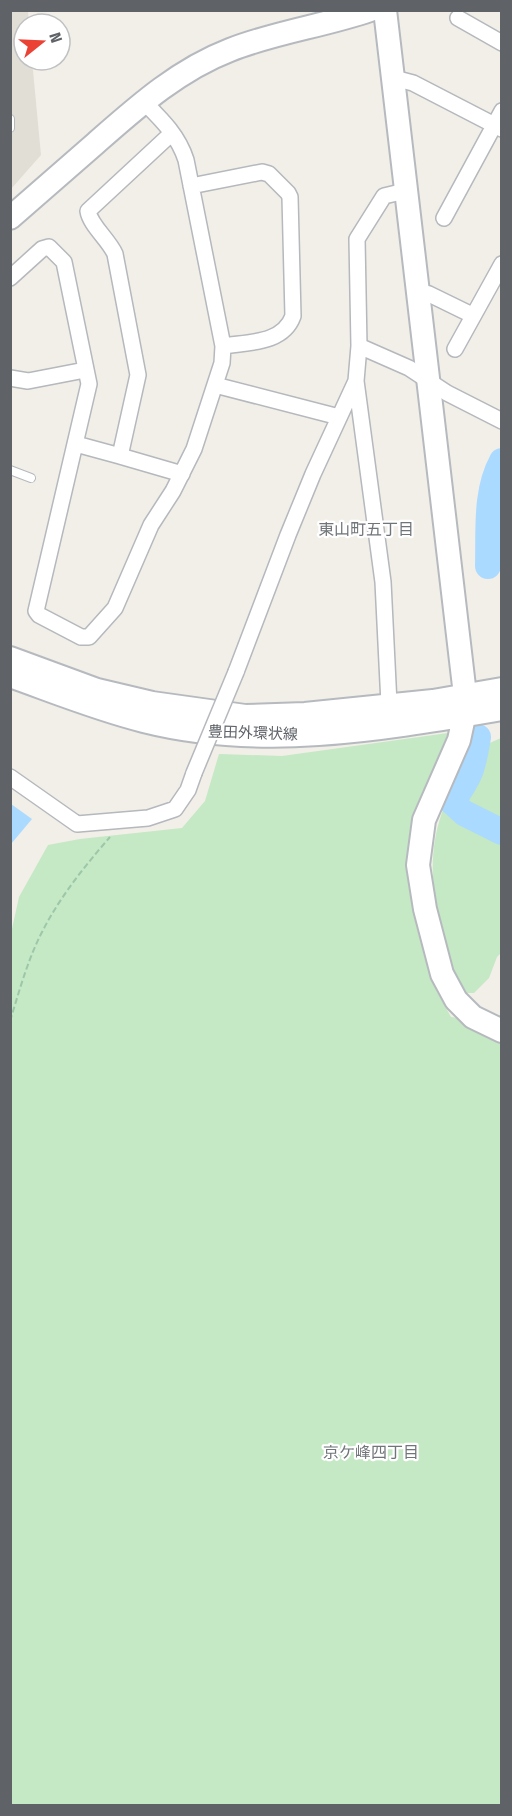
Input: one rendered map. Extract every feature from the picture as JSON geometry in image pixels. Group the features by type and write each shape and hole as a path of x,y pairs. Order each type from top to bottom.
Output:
{"street":[{"path":"10,218 143,101 168,83 229,50 370,10"},
{"path":"385,10 464,706 459,740 424,820 418,865 425,909 442,974 456,1000 473,1017 501,1031"},
{"path":"458,18 501,43"},
{"path":"394,78 413,83 499,121 444,218"},
{"path":"10,278 42,249 49,247 64,262 89,384 36,606 39,615 81,637 89,637 115,608 151,525 182,474 194,449 222,363 223,346 181,145 143,101"},
{"path":"120,456 138,375 114,254 88,211 172,133"},
{"path":"191,186 262,171 269,174 290,197 293,307 291,322 275,337 223,346"},
{"path":"389,704 383,582 356,381 359,346 357,239 384,196 405,191"},
{"path":"455,349 501,264"},
{"path":"418,291 472,315"},
{"path":"359,346 409,368 428,381 500,419"},
{"path":"10,378 28,381 86,370"},
{"path":"10,777 77,824 148,818 174,809 188,789 236,672 288,535 356,381"},
{"path":"215,385 339,417"},
{"path":"76,444 182,474"},
{"name":"豊田外環状線","path":"10,658 97,690 152,703 245,716 305,714 433,701 501,709"},
{"name":"豊田外環状線","path":"10,676 87,704 145,721 195,731 245,735 325,734 464,706 501,689"}],"lane":[{"path":"10,119 10,128"},
{"path":"10,470 31,478"}],"path":[{"path":"10,1021 24,975 40,935 81,872 123,821"}],"shaded area":[{"path":"11,11 28,11 12,12 12,72 33,72 41,155 11,189"}],"green space":[{"path":"448,733 419,813 413,874 424,956 436,990 451,1017 473,1020 501,1015 501,1805 11,1806 10,938 19,897 48,845 80,839 182,828 205,801 219,754 282,756"},
{"path":"501,738 501,825 459,800 479,764 483,746"},
{"path":"445,805 501,838 501,953 497,957 489,978 474,993 462,993 446,947 435,900 433,852 437,828"}],"water":[{"path":"11,804 32,819 11,844"}],"waterway":[{"path":"488,566 490,499 502,461"},
{"path":"478,737 470,771 452,802 464,813 502,832"}],"district":[{"name":"東山町五丁目","path":"366,529"},
{"name":"京ケ峰四丁目","path":"371,1452"}]}
